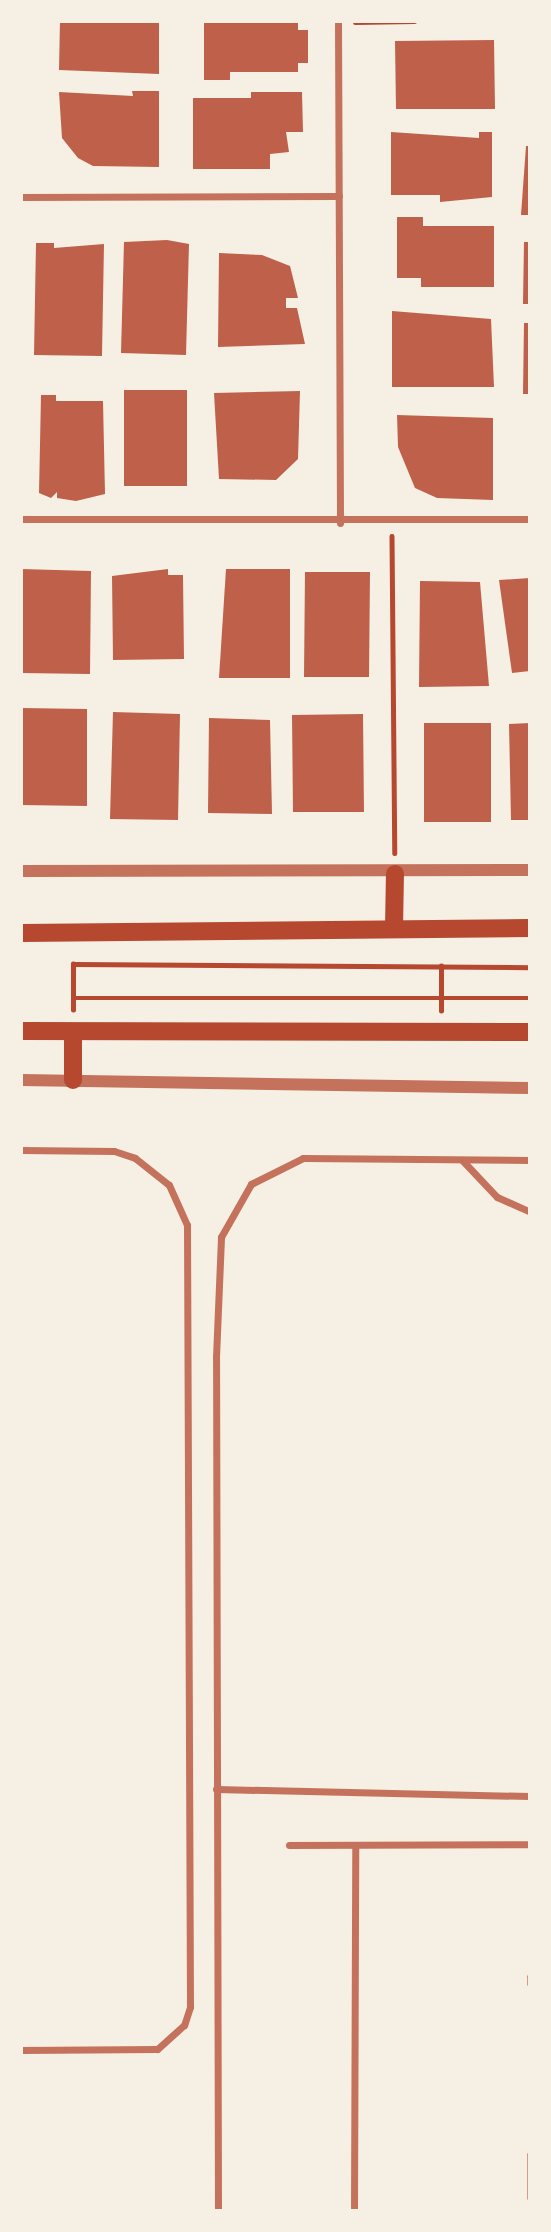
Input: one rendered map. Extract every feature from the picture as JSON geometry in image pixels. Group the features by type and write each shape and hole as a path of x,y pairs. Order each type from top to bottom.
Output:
{"main road":[{"path":"394,929 395,874"},
{"path":"21,933 530,928"},
{"path":"21,1031 530,1032"},
{"path":"73,1031 73,1080"}],"street":[{"path":"338,22 340,523"},
{"path":"21,197 339,195"},
{"path":"21,519 340,523 530,520"},
{"path":"21,871 395,874 530,870"},
{"path":"21,1080 530,1088"},
{"path":"21,1150 114,1151 135,1158 169,1185 187,1225 190,2007 184,2025 157,2049 21,2050"},
{"path":"218,2211 216,1357 228,1217 251,1184 303,1158 530,1160"},
{"path":"461,1160 497,1197 530,1212"},
{"path":"216,1789 530,1796"},
{"path":"289,1845 530,1844"},
{"path":"354,2211 355,1845"}],"path":[{"path":"338,22 414,21"},
{"path":"392,523 395,874"},
{"path":"73,1031 73,964 530,967"},
{"path":"440,1033 441,966"},
{"path":"73,998 530,998"},
{"path":"530,1976 530,1984"},
{"path":"530,2154 530,2198"}],"building":[{"path":"60,21 159,21 159,74 59,70"},
{"path":"204,21 298,21 298,30 308,30 308,63 298,63 298,72 230,72 230,80 204,80"},
{"path":"494,40 495,109 396,109 395,41"},
{"path":"132,91 159,91 159,167 93,166 78,158 62,138 59,92 133,96"},
{"path":"251,92 302,92 303,132 286,132 289,152 270,154 270,169 193,169 193,98 251,98"},
{"path":"391,132 479,138 479,132 492,132 492,197 440,202 440,195 391,195"},
{"path":"526,146 530,146 530,215 521,215"},
{"path":"397,217 423,217 423,226 494,226 494,287 421,287 421,278 397,278"},
{"path":"167,240 189,244 186,355 121,353 124,242"},
{"path":"524,242 530,242 530,304 523,304"},
{"path":"36,243 54,243 54,248 104,244 102,356 34,355"},
{"path":"219,253 262,255 290,266 298,298 286,298 286,308 297,308 305,344 218,347"},
{"path":"392,311 491,319 494,387 392,387"},
{"path":"524,323 530,323 530,394 523,394"},
{"path":"124,390 187,390 187,486 124,486"},
{"path":"300,391 298,459 276,480 219,479 214,393"},
{"path":"41,395 56,395 56,401 103,401 105,494 76,501 57,498 57,492 51,498 39,493"},
{"path":"397,415 493,418 493,500 437,498 415,488 398,447"},
{"path":"21,569 91,571 90,674 21,673"},
{"path":"168,569 168,575 183,575 184,659 113,660 112,576"},
{"path":"226,569 290,569 290,678 219,678"},
{"path":"305,572 370,572 369,677 304,677"},
{"path":"530,578 530,671 512,673 499,580"},
{"path":"420,581 480,582 489,686 419,687"},
{"path":"21,708 87,709 87,806 21,805"},
{"path":"113,712 180,714 178,820 110,819"},
{"path":"363,714 364,812 293,812 292,715"},
{"path":"209,718 270,720 272,814 208,813"},
{"path":"424,723 491,723 491,822 424,822"},
{"path":"530,723 530,820 511,820 509,724"}]}
